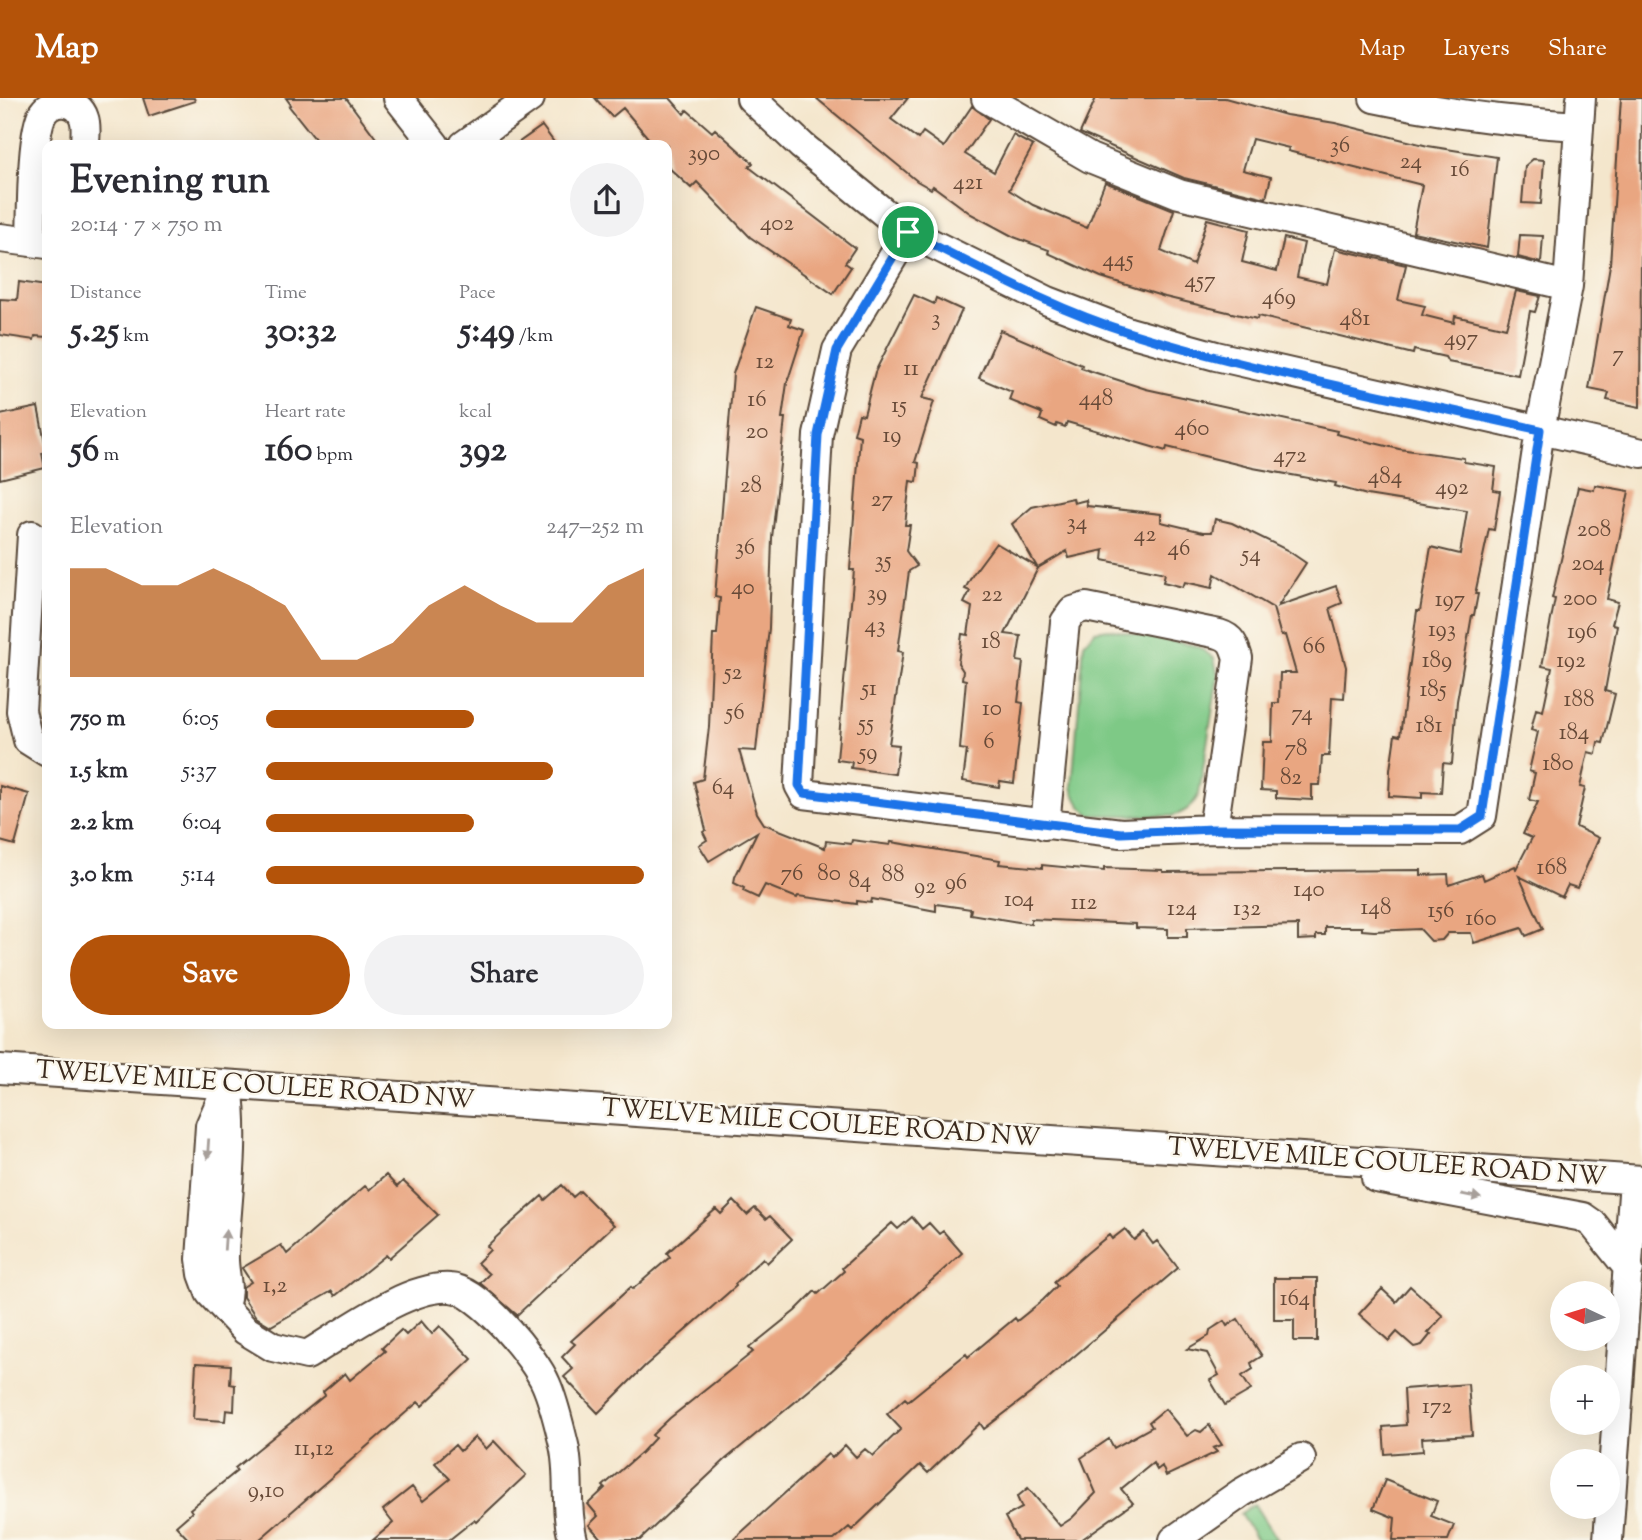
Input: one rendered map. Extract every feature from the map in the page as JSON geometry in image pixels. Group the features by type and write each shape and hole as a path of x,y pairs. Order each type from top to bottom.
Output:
{"street":[{"path":"398,98 431,140"},
{"path":"471,140 530,98"},
{"path":"751,98 802,146 908,232 1048,301 1129,332 1216,356 1642,453"},
{"path":"986,98 1090,158 1179,194 1568,286"},
{"path":"1374,98 1439,112 1516,122 1579,126"},
{"path":"908,232 837,350 818,435 799,785 804,793 813,797 1121,833 1213,829 1460,830 1482,816 1540,430 1568,286 1581,98"},
{"path":"0,238 39,243 37,133 42,114 51,103 64,101 75,105 84,117 85,140"},
{"path":"32,535 21,711 28,740 42,749"},
{"path":"1045,825 1065,622 1073,611 1086,607 1219,634 1228,637 1234,645 1238,658 1213,829"},
{"name":"TWELVE MILE COULEE ROAD NW","path":"0,1069 1638,1180"},
{"path":"228,1085 233,1126 224,1257 229,1290 224,1307 245,1330 273,1347 307,1355 420,1293 451,1287 470,1297 498,1320 545,1383 564,1448 566,1513 573,1540"},
{"path":"1259,1156 1583,1217 1592,1224 1629,1269"},
{"path":"1608,1540 1638,1180"},
{"path":"1174,1540 1241,1493 1301,1458"}],"green space":[{"path":"1109,629 1197,646 1214,658 1218,676 1199,794 1188,808 1172,816 1091,815 1081,806 1072,787 1084,643 1095,631"},
{"path":"1254,1504 1277,1540 1257,1540 1240,1514"}],"building":[{"path":"143,98 194,98 195,101 149,116"},
{"path":"286,98 346,98 377,140 316,140 289,106 291,105"},
{"path":"595,98 670,98 684,114 687,110 712,132 715,129 753,163 749,167 855,248 845,263 851,267 833,294 750,237 697,182 691,188 672,171 672,140 650,140 623,108 612,117"},
{"path":"816,98 908,98 891,119 918,139 923,132 944,147 972,106 989,119 965,154 994,172 1013,135 1033,146 1009,190 1033,205 1087,228 1105,182 1174,210 1161,251 1193,265 1207,219 1249,230 1242,262 1277,271 1284,238 1304,243 1297,277 1327,284 1335,249 1406,265 1398,300 1425,306 1422,315 1454,323 1455,316 1506,328 1516,291 1540,296 1535,312 1530,311 1518,375 1448,362 1445,357 1414,350 1413,354 1258,316 1257,319 1165,297 1101,277 1048,253 1049,250 1014,237 971,214 933,186 931,189 917,181"},
{"path":"1096,98 1225,98 1286,115 1335,123 1428,146 1497,157 1487,248 1413,232 1422,185 1288,151 1289,148 1252,139 1243,170 1271,177 1266,198 1184,178 1080,133"},
{"path":"1621,98 1642,98 1640,407 1607,400 1609,393 1589,389 1610,265"},
{"path":"542,126 552,140 522,140"},
{"path":"1533,159 1544,160 1541,204 1522,203 1525,166"},
{"path":"1520,235 1543,236 1541,263 1518,257"},
{"path":"19,282 42,285 42,337 35,336 34,340 0,335 0,299 17,300"},
{"path":"914,295 934,304 936,298 962,310 922,398 934,401 915,462 919,463 917,482 910,481 905,525 910,525 906,551 917,566 909,571 898,651 903,652 889,744 899,745 895,774 851,768 852,762 837,760 854,570 850,570 860,436 854,434 859,414 864,415 875,372"},
{"path":"756,307 791,319 789,325 804,330 787,383 782,418 785,418 772,538 769,628 756,751 739,750 757,813 764,824 825,848 826,841 851,844 852,840 890,845 891,842 1000,860 999,864 1042,868 1042,865 1104,871 1104,868 1163,872 1421,870 1421,875 1448,874 1449,885 1482,874 1484,880 1515,866 1516,869 1532,838 1523,834 1538,802 1529,800 1535,773 1529,771 1538,732 1531,730 1536,709 1543,711 1552,668 1542,666 1555,599 1552,598 1578,487 1594,490 1595,485 1629,491 1607,599 1618,602 1612,624 1617,625 1605,691 1615,694 1603,743 1598,742 1596,754 1588,752 1580,787 1585,788 1576,827 1599,838 1577,888 1568,885 1562,897 1519,876 1543,929 1526,936 1522,928 1474,943 1471,933 1448,933 1442,940 1431,941 1420,929 1374,931 1362,930 1362,927 1325,927 1325,935 1316,935 1316,939 1298,940 1298,925 1187,928 1187,937 1168,937 1168,929 1136,928 1136,924 1031,919 1031,924 970,914 971,909 936,904 936,911 872,899 871,903 857,901 857,904 797,898 765,885 758,898 743,891 744,888 734,883 735,877 757,832 709,861 699,845 707,840 703,832 706,830 694,782 703,779 709,727 713,634 717,634 720,598 715,597 733,374"},
{"path":"1000,330 1082,365 1081,368 1146,389 1337,431 1336,434 1399,449 1464,458 1464,462 1496,467 1493,490 1500,491 1494,530 1489,529 1475,594 1478,594 1457,701 1452,764 1443,763 1441,793 1422,792 1422,798 1389,796 1390,770 1395,735 1400,736 1417,611 1420,611 1431,547 1460,554 1467,511 1367,495 1335,486 1336,483 1253,468 1167,447 1166,451 1067,422 1065,427 1057,424 1056,427 1040,420 1042,414 1039,412 1009,400 1012,392 979,378"},
{"path":"38,407 42,427 42,469 0,479 0,415"},
{"path":"1073,498 1074,503 1086,500 1087,506 1161,514 1161,522 1203,532 1212,532 1215,519 1232,523 1287,550 1306,563 1278,606 1336,586 1342,603 1330,608 1346,667 1344,698 1332,697 1329,756 1322,756 1320,785 1312,785 1312,800 1276,798 1276,791 1261,790 1263,742 1272,742 1273,703 1279,703 1280,673 1296,673 1285,635 1281,636 1273,608 1215,574 1212,588 1185,582 1183,587 1163,582 1165,573 1103,560 1104,550 1069,558 1067,551 1038,568 1005,634 1021,636 1017,661 1023,662 1018,702 1023,703 1014,783 1000,781 999,787 963,781 967,750 960,749 966,680 962,679 963,671 958,663 962,634 968,635 972,607 964,603 970,591 965,589 996,543 1037,567 1012,524 1032,507"},
{"path":"0,786 29,794 15,845 0,841"},
{"path":"386,1175 397,1187 403,1181 438,1215 389,1258 386,1255 335,1296 332,1291 271,1326 256,1317 243,1297 243,1287 251,1282 242,1268 281,1245 287,1254 365,1186 369,1190"},
{"path":"562,1185 573,1197 580,1191 614,1225 517,1315 480,1283 489,1274 477,1263 490,1250 487,1246 507,1227 542,1196 545,1200"},
{"path":"734,1201 747,1215 755,1208 766,1219 770,1216 792,1239 767,1263 763,1258 598,1413 564,1377 573,1369 562,1357 575,1344 571,1341 631,1287 633,1289 670,1257 667,1253 716,1209 721,1214"},
{"path":"912,1217 922,1229 929,1223 939,1234 943,1231 962,1253 818,1383 726,1459 640,1540 602,1540 589,1525 598,1516 588,1504 605,1488 603,1486 642,1452 655,1438 652,1435 670,1418 753,1352 749,1348 815,1291 818,1294 844,1271 842,1268 892,1223 898,1229"},
{"path":"1125,1229 1134,1240 1144,1232 1153,1244 1157,1241 1178,1268 1031,1393 984,1429 980,1423 928,1473 920,1465 852,1530 849,1527 834,1540 733,1540 828,1454 832,1458 845,1445 856,1457 865,1449 873,1456 901,1429 887,1414 905,1398 908,1401 966,1354 968,1357 1015,1318 1017,1321 1043,1300 1057,1286 1054,1282 1087,1253 1109,1235 1112,1239"},
{"path":"1274,1278 1317,1278 1317,1341 1294,1341 1294,1320 1274,1320"},
{"path":"1410,1286 1443,1316 1428,1333 1431,1334 1422,1345 1414,1347 1397,1332 1389,1341 1359,1314 1382,1289 1396,1302"},
{"path":"1238,1319 1262,1356 1251,1363 1253,1369 1242,1376 1251,1390 1225,1405 1210,1380 1219,1375 1207,1353 1187,1349 1209,1336 1210,1330 1224,1321 1227,1326"},
{"path":"421,1321 432,1334 440,1326 472,1359 422,1406 418,1402 259,1540 189,1540 176,1526 192,1512 190,1509 237,1471 235,1468 325,1395 323,1392 345,1373 350,1380 385,1351 382,1348 401,1330 406,1335"},
{"path":"196,1363 231,1365 230,1384 235,1385 234,1411 226,1410 225,1421 193,1419"},
{"path":"1468,1384 1472,1435 1422,1438 1423,1451 1385,1454 1383,1427 1406,1425 1404,1389"},
{"path":"1165,1409 1187,1436 1196,1430 1201,1432 1209,1425 1222,1445 1213,1448 1217,1452 1166,1476 1162,1466 1157,1470 1153,1463 1121,1489 1133,1503 1081,1540 1017,1540 1005,1517 1022,1508 1017,1497 1028,1488 1060,1526 1072,1518 1096,1493 1081,1458 1109,1439 1114,1448 1152,1427 1149,1422"},
{"path":"475,1437 486,1449 494,1441 526,1475 476,1522 474,1520 449,1540 373,1540 393,1523 383,1510 412,1487 423,1501 450,1479 435,1463 455,1445 460,1451"},
{"path":"1385,1480 1437,1501 1431,1516 1454,1525 1448,1540 1393,1540 1395,1518 1373,1509"}],"route":[{"path":"908,232 1048,301 1129,332 1216,356 1540,430 1482,816 1460,830 1213,829 1121,833 813,797 804,793 799,785 818,435 837,350 908,232"}]}
